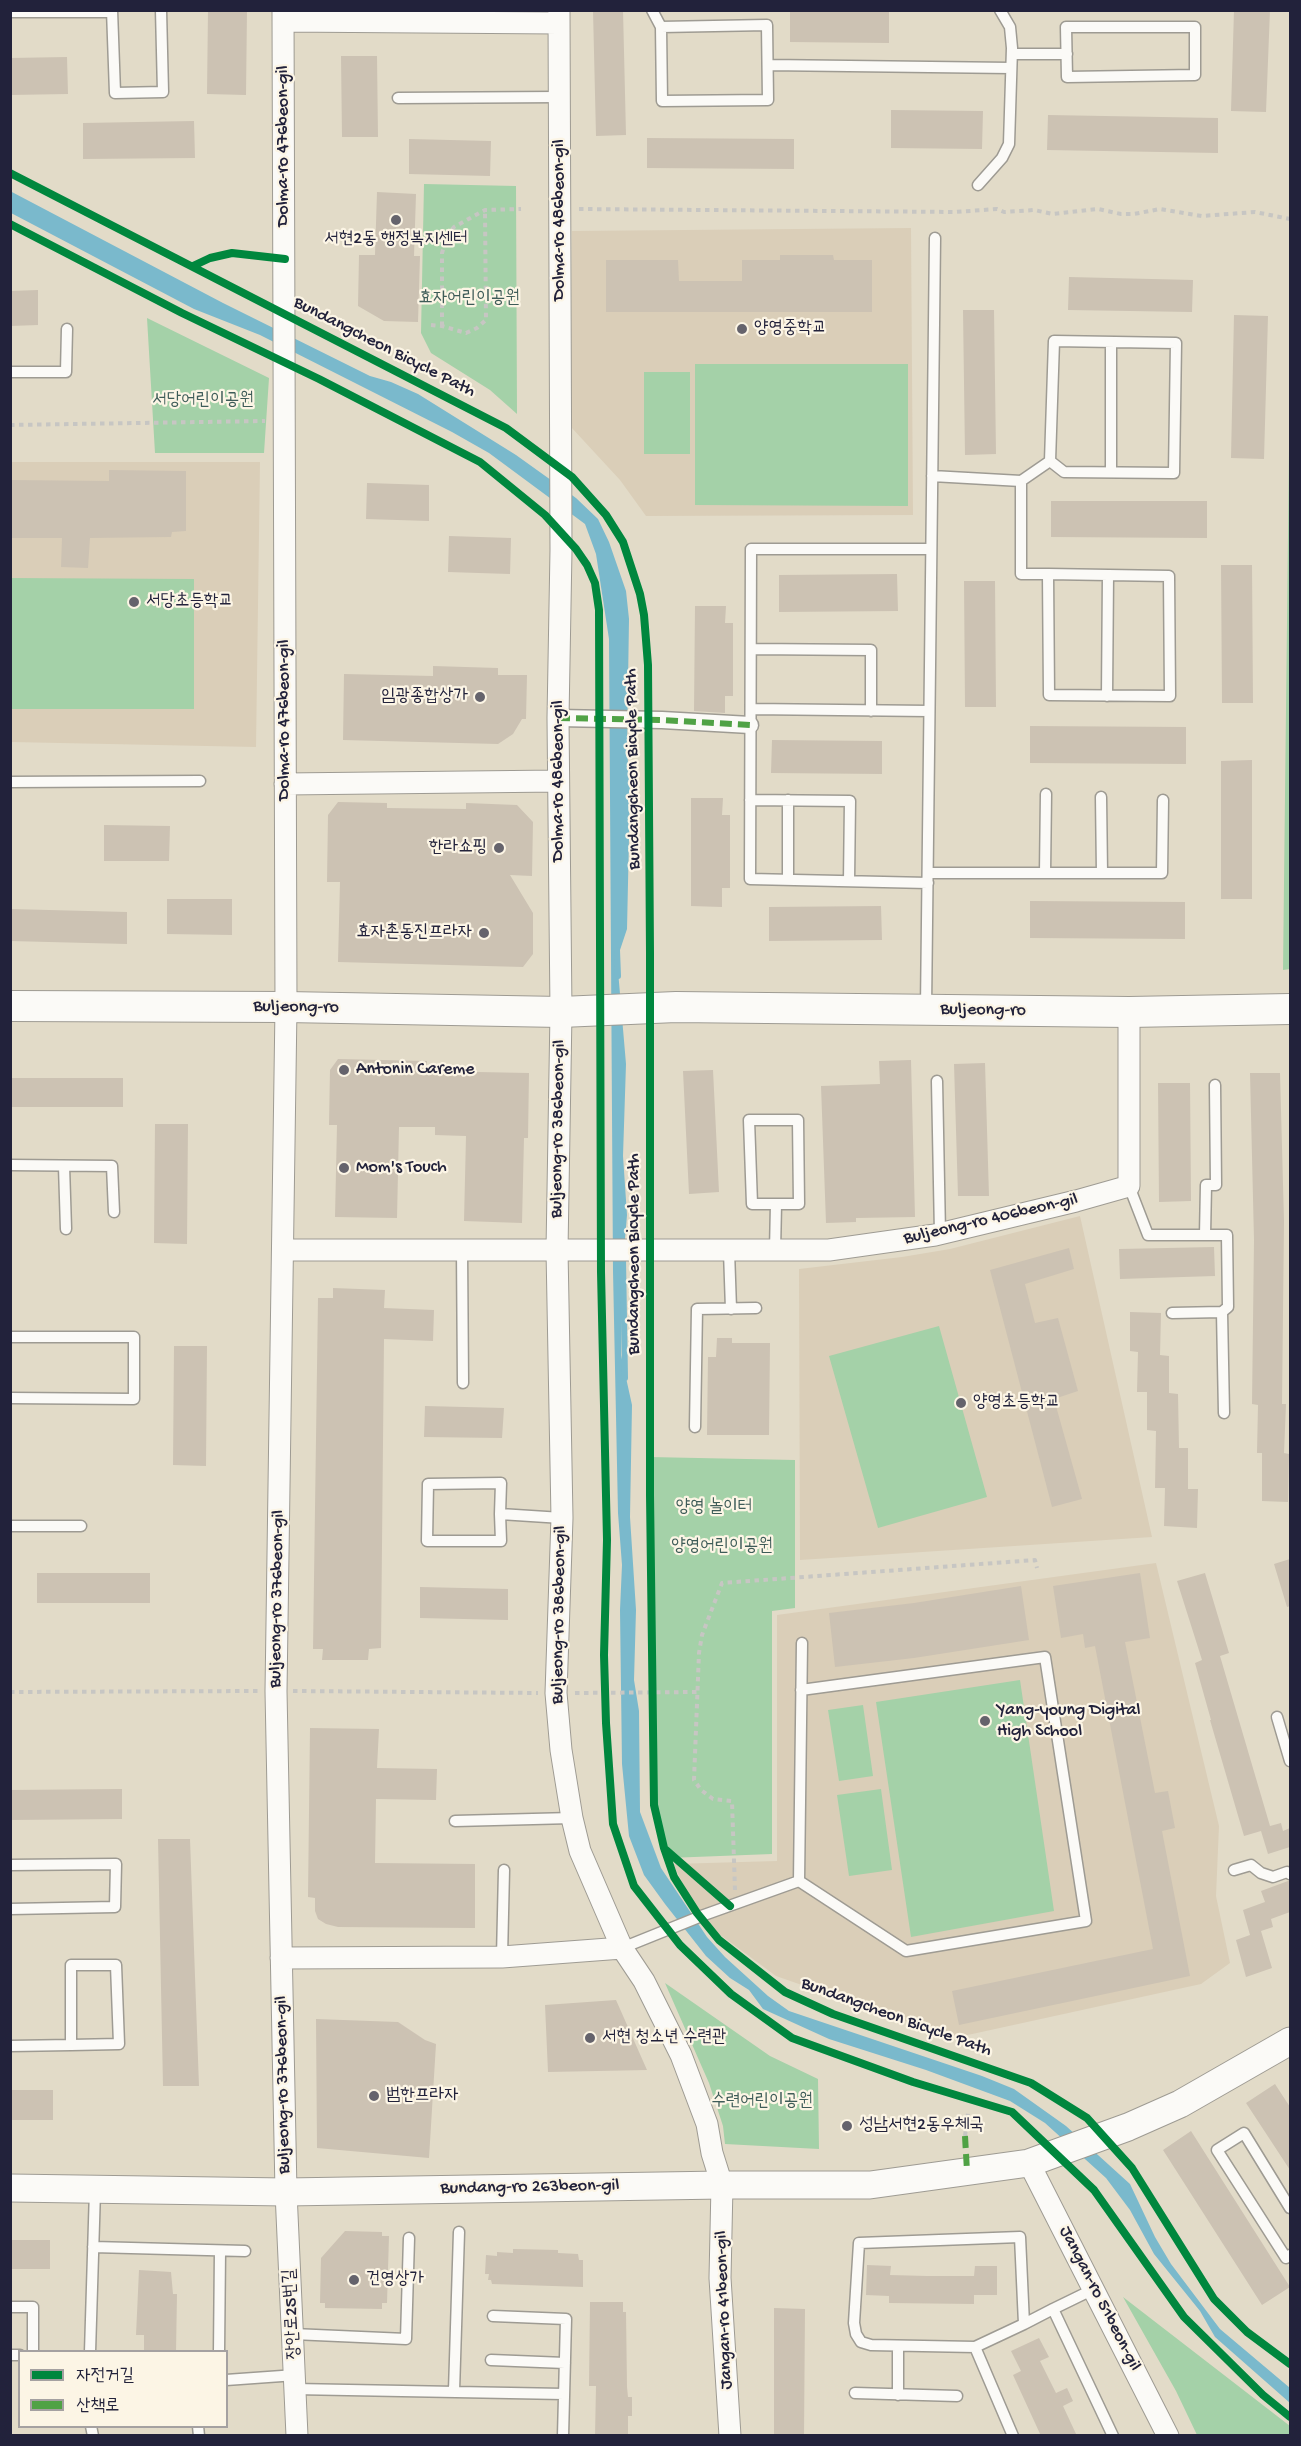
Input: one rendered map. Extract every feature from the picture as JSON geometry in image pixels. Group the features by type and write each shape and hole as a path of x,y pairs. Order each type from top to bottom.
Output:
{"main road":[{"name":"Buljeong-ro","path":"10,1006 286,1007 571,1012 676,1007 1129,1012 1290,1009"}],"street":[{"path":"283,16 559,17"},
{"name":"Dolma-ro 476beon-gil","path":"283,16 286,1007"},
{"name":"Dolma-ro 486beon-gil","path":"559,17 561,718 558,781 571,1012"},
{"path":"561,718 662,720 750,717"},
{"path":"285,784 558,781"},
{"name":"Buljeong-ro 376beon-gil","path":"286,1007 276,1691 286,2192"},
{"name":"Buljeong-ro 386beon-gil","path":"571,1012 562,1518 556,1693 561,1750 580,1851 685,2065 707,2124 712,2152 722,2184"},
{"path":"1129,1012 1129,1186"},
{"name":"Buljeong-ro 406beon-gil","path":"284,1250 829,1250 940,1234 1129,1186"},
{"path":"281,1958 502,1957 628,1945"},
{"name":"Bundang-ro 263beon-gil","path":"10,2188 286,2192 722,2184 870,2185 1038,2159 1128,2127 1180,2104 1290,2041"},
{"name":"Jangan-ro 51beon-gil","path":"1038,2159 1094,2289 1168,2436"},
{"name":"Jangan-ro 41beon-gil","path":"722,2184 720,2278 730,2436"},
{"name":"장안로25번길","path":"286,2192 297,2436"}],"lane":[{"path":"10,12 112,11 115,93 163,93 161,10"},
{"path":"652,10 661,27 662,100 768,100 767,26 661,27"},
{"path":"978,185 1002,158 1009,144 1012,54 1010,27 1000,10"},
{"path":"1066,27 1195,27 1195,75 1067,77 1067,54 1066,27"},
{"path":"1012,54 1067,54"},
{"path":"768,65 1011,68"},
{"path":"398,98 559,97"},
{"path":"926,1010 935,238"},
{"path":"10,372 66,372 67,329"},
{"path":"1054,341 1176,343 1174,473 1064,472 1050,461 1054,341"},
{"path":"1111,342 1111,472"},
{"path":"932,476 1021,481 1050,461"},
{"path":"1021,481 1021,574 1048,574 1169,576 1170,696 1049,695 1048,574"},
{"path":"931,549 751,549 750,879 849,881 1044,873 1162,873 1163,800"},
{"path":"1107,696 1108,575"},
{"path":"751,650 871,650 871,711"},
{"path":"750,717 871,711 930,711"},
{"path":"10,782 200,781"},
{"path":"1044,873 1046,794"},
{"path":"1101,797 1102,873"},
{"path":"750,800 850,801 849,881"},
{"path":"788,800 788,880"},
{"path":"937,1081 940,1234"},
{"path":"1204,1235 1206,1185 1216,1185 1215,1085"},
{"path":"749,1120 798,1120 799,1204 776,1204 752,1204 749,1120"},
{"path":"10,1165 112,1166 114,1212"},
{"path":"64,1166 66,1229"},
{"path":"1129,1186 1148,1235 1227,1235 1228,1307 1222,1312 1172,1313"},
{"path":"775,1251 776,1204"},
{"path":"462,1250 463,1383"},
{"path":"729,1251 731,1309"},
{"path":"695,1427 697,1309 756,1308"},
{"path":"1222,1312 1224,1413"},
{"path":"10,1337 134,1337 134,1399 10,1398"},
{"path":"501,1483 500,1514 501,1541 427,1541 428,1484 501,1483"},
{"path":"500,1514 562,1518"},
{"path":"10,1526 81,1526"},
{"path":"800,1881 802,1643"},
{"path":"800,1881 906,1951 1086,1921 1045,1658 801,1690"},
{"path":"1277,1717 1290,1761"},
{"path":"455,1821 572,1818"},
{"path":"10,1865 116,1864 116,1907 10,1909"},
{"path":"1234,1870 1251,1865 1261,1873 1274,1876 1287,1872 1290,1874"},
{"path":"502,1957 504,1870"},
{"path":"628,1945 800,1881"},
{"path":"10,2046 71,2045 119,2044 116,1965 71,1965 71,2045"},
{"path":"1290,2208 1244,2133 1217,2150 1286,2258 1290,2255"},
{"path":"90,2350 95,2189"},
{"path":"454,2391 459,2232"},
{"path":"1024,2324 1020,2237 859,2243 855,2334 861,2342 871,2345 975,2348 1024,2324 1053,2309 1094,2289"},
{"path":"293,2334 406,2339 409,2238"},
{"path":"93,2247 245,2251"},
{"path":"219,2350 220,2251"},
{"path":"10,2307 33,2307 33,2350"},
{"path":"1053,2309 1113,2436"},
{"path":"493,2316 566,2319 562,2436"},
{"path":"898,2346 898,2395"},
{"path":"975,2348 1013,2436"},
{"path":"490,2360 565,2363"},
{"path":"228,2380 564,2394"},
{"path":"855,2393 957,2396"}],"path":[{"path":"569,208 955,212 997,209 1004,212 1034,210 1053,214 1098,209 1134,214 1160,209 1190,216 1255,212 1290,219"},
{"path":"442,326 442,253 444,243 454,227 485,210 521,209"},
{"path":"431,325 466,333 477,328 486,320 485,210"},
{"path":"10,425 266,421"},
{"path":"653,1685 653,1697"},
{"path":"605,1689 606,1700"},
{"path":"574,1693 697,1692"},
{"path":"965,2136 968,2114"}],"shaded area":[{"name":"양영중학교","path":"911,228 913,515 646,516 620,480 571,427 572,231"},
{"name":"서당초등학교","path":"11,462 260,462 256,747 11,742"},
{"name":"양영초등학교","path":"1080,1216 1152,1537 800,1560 799,1269 950,1249"},
{"name":"Yang-young Digital High School","path":"1156,1563 1219,1826 1216,1896 1230,1963 1201,1984 954,2038 776,1976 715,1931 689,1896 673,1864 777,1861 777,1615"}],"green space":[{"name":"효자어린이공원","path":"424,184 516,186 517,414 490,390 431,353 421,333"},
{"name":"서당어린이공원","path":"147,318 269,378 264,453 155,453"},
{"path":"1290,361 1290,969 1283,970"},
{"path":"695,364 908,364 908,506 695,505"},
{"path":"644,372 690,372 690,454 644,454"},
{"path":"11,578 194,579 194,709 11,709"},
{"path":"939,1326 987,1497 878,1528 829,1356"},
{"name":"양영어린이공원","path":"649,1457 795,1460 795,1608 772,1611 772,1854 668,1858 655,1794"},
{"path":"1020,1680 1054,1911 911,1937 876,1702"},
{"path":"863,1705 873,1776 839,1781 828,1710"},
{"path":"881,1789 892,1870 849,1876 837,1795"},
{"name":"수련어린이공원","path":"665,1983 770,2056 818,2079 819,2149 725,2144 723,2126 709,2083"},
{"path":"1123,2297 1290,2426 1290,2435 1197,2435 1176,2391"}],"water":[{"path":"10,191 223,303 370,376 418,394 516,455 576,498 598,519 609,542 626,591 629,619 627,749 630,791 627,929 617,959 626,1064 623,1156 627,1215 622,1274 621,1355 632,1405 630,1517 636,1610 634,1680 639,1711 640,1812 661,1868 707,1937 725,1957 768,1996 789,2011 982,2076 1014,2089 1066,2126 1130,2184 1155,2237 1171,2264 1220,2329 1290,2388 1290,2403 1215,2337 1200,2311 1154,2254 1130,2210 1106,2178 1045,2123 1010,2101 926,2070 829,2039 763,2009 749,1990 730,1978 706,1956 665,1904 644,1875 629,1836 622,1764 620,1610 622,1565 618,1513 613,1271 609,639 596,554 585,524 489,453 452,432 260,335 194,309 11,213"}],"building":[{"path":"208,10 247,10 246,95 207,94"},
{"path":"593,10 623,10 626,135 596,136"},
{"path":"790,10 889,10 889,43 790,42"},
{"path":"1234,10 1270,10 1266,112 1231,111"},
{"path":"341,56 377,56 378,137 342,137"},
{"path":"67,57 68,94 10,95 10,58"},
{"path":"891,110 983,111 982,149 891,148"},
{"path":"1048,115 1218,118 1218,153 1047,150"},
{"path":"194,121 195,158 83,159 83,123"},
{"path":"647,138 794,139 794,169 647,168"},
{"path":"409,139 491,141 490,176 409,174"},
{"path":"377,192 416,194 414,256 420,256 418,322 384,321 358,306 359,255 375,255"},
{"path":"780,255 833,255 834,260 872,260 872,312 606,312 606,260 678,260 679,281 742,281 742,260 780,260"},
{"path":"1069,277 1193,280 1192,312 1068,310"},
{"path":"38,290 38,325 10,326 10,291"},
{"path":"963,310 994,310 996,454 965,455"},
{"path":"1234,315 1268,316 1264,459 1231,458"},
{"path":"109,470 186,471 186,531 172,532 171,537 90,538 88,568 61,567 62,538 10,538 10,480 109,481"},
{"path":"367,483 429,485 429,521 366,519"},
{"path":"1051,501 1207,501 1207,538 1051,537"},
{"path":"449,536 511,538 510,574 448,572"},
{"path":"1221,565 1252,565 1253,703 1222,703"},
{"path":"897,574 898,611 779,612 779,575"},
{"path":"964,581 995,581 996,707 965,707"},
{"path":"695,606 726,606 725,623 733,623 733,696 725,696 725,713 694,711"},
{"path":"433,666 498,668 498,675 527,675 526,719 522,719 513,734 498,744 343,740 344,674 433,676"},
{"path":"1030,726 1186,727 1186,764 1030,763"},
{"path":"772,740 882,741 882,774 771,773"},
{"path":"1252,760 1252,899 1221,899 1221,761"},
{"path":"691,798 723,798 722,815 730,815 730,888 722,888 722,907 691,906"},
{"path":"338,802 387,803 387,808 466,809 466,803 517,805 533,822 532,876 510,875 533,913 533,954 523,967 338,962 340,882 327,882 328,815"},
{"path":"104,825 170,826 169,861 104,861"},
{"path":"167,899 232,899 232,935 167,934"},
{"path":"1030,901 1185,902 1185,939 1030,938"},
{"path":"881,906 882,940 769,941 769,907"},
{"path":"10,909 127,912 127,944 10,941"},
{"path":"338,1059 427,1061 427,1071 529,1073 528,1138 524,1138 522,1223 464,1221 466,1136 435,1135 435,1127 399,1127 397,1218 335,1217 337,1125 329,1125 330,1070"},
{"path":"911,1060 915,1217 856,1218 856,1222 826,1223 821,1086 880,1084 879,1061"},
{"path":"985,1063 989,1196 958,1196 954,1064"},
{"path":"713,1070 719,1192 689,1194 683,1071"},
{"path":"1250,1073 1280,1073 1284,1221 1282,1404 1286,1404 1284,1453 1289,1454 1288,1502 1262,1501 1262,1453 1257,1453 1258,1405 1252,1404 1254,1240"},
{"path":"10,1078 123,1078 123,1107 10,1107"},
{"path":"1158,1083 1190,1083 1191,1201 1159,1202"},
{"path":"155,1124 188,1124 187,1244 154,1243"},
{"path":"1214,1247 1215,1276 1120,1279 1119,1249"},
{"path":"1069,1248 1074,1269 1025,1284 1035,1323 1058,1318 1078,1391 1054,1399 1082,1499 1052,1507 990,1270"},
{"path":"333,1288 385,1290 384,1308 434,1310 433,1341 384,1339 381,1648 369,1649 368,1660 322,1660 323,1649 313,1649 318,1298 333,1298"},
{"path":"1130,1312 1161,1313 1160,1355 1169,1356 1169,1393 1178,1394 1179,1448 1188,1448 1188,1489 1198,1489 1197,1528 1164,1526 1165,1488 1155,1488 1156,1431 1147,1430 1147,1392 1137,1392 1138,1352 1130,1351"},
{"path":"717,1338 732,1338 732,1343 770,1343 769,1435 707,1435 708,1357 716,1357"},
{"path":"174,1346 207,1346 206,1466 173,1465"},
{"path":"425,1406 504,1408 502,1438 424,1437"},
{"path":"1290,1559 1290,1606 1287,1607 1274,1564"},
{"path":"37,1573 150,1573 150,1603 37,1603"},
{"path":"1140,1573 1150,1638 1125,1642 1155,1793 1168,1791 1175,1828 1162,1831 1190,1976 959,2025 952,1991 1153,1949 1095,1646 1085,1648 1083,1634 1061,1638 1053,1586"},
{"path":"1205,1573 1229,1653 1220,1656 1270,1826 1281,1823 1283,1831 1290,1828 1290,1847 1268,1854 1261,1831 1244,1836 1195,1663 1202,1660 1177,1581"},
{"path":"1021,1586 1029,1640 914,1658 835,1667 829,1613 914,1603"},
{"path":"420,1587 508,1589 508,1620 420,1618"},
{"path":"310,1728 379,1729 377,1768 437,1769 436,1800 376,1799 375,1863 475,1864 475,1928 338,1927 318,1919 315,1911 315,1898 308,1897"},
{"path":"122,1789 122,1819 10,1820 10,1790"},
{"path":"158,1839 190,1839 199,2086 163,2086"},
{"path":"1290,1881 1290,1912 1271,1919 1273,1927 1261,1931 1272,1968 1246,1977 1236,1940 1250,1935 1243,1910 1265,1902 1261,1891"},
{"name":"서현 청소년 수련관","path":"616,2000 647,2070 548,2072 545,2005"},
{"name":"범한프라자","path":"316,2019 398,2022 425,2040 436,2044 429,2158 317,2148"},
{"path":"1275,2084 1290,2107 1290,2170 1246,2103"},
{"path":"10,2090 53,2090 53,2120 10,2120"},
{"path":"1191,2131 1290,2287 1262,2305 1163,2150"},
{"name":"건영상가","path":"345,2231 382,2232 382,2236 389,2236 387,2303 382,2303 382,2309 325,2308 325,2303 320,2303 321,2258"},
{"path":"10,2240 50,2240 50,2269 10,2269"},
{"path":"513,2249 558,2250 558,2253 578,2254 579,2260 583,2260 583,2287 492,2284 491,2280 488,2280 489,2274 485,2274 486,2255 497,2256 497,2252 513,2253"},
{"path":"867,2265 891,2266 890,2275 927,2276 974,2276 975,2266 997,2266 997,2295 974,2295 974,2304 889,2303 889,2296 866,2295"},
{"path":"139,2270 171,2272 173,2294 177,2294 176,2350 144,2350 144,2335 136,2335"},
{"path":"590,2302 623,2302 623,2312 626,2312 627,2387 628,2397 632,2397 632,2416 628,2416 628,2436 595,2436 596,2386 589,2386"},
{"path":"774,2308 805,2309 804,2436 774,2436"},
{"path":"1039,2338 1049,2357 1040,2361 1056,2393 1067,2388 1073,2401 1063,2406 1077,2436 1041,2436 1013,2375 1021,2371 1011,2351"}],"waterway":[{"path":"617,950 618,976"},
{"path":"623,1259 625,1378"}],"marked path":[{"path":"558,718 750,725"},
{"path":"965,2136 967,2171"}],"cycle path":[{"name":"Bundangcheon Bicycle Path","path":"10,173 506,428 572,477 606,515 623,542 640,594 648,665 650,1495 654,1805 664,1848 674,1877 697,1913 719,1940 785,1992 833,2014 1031,2083 1087,2118 1132,2168 1214,2299 1247,2332 1290,2364"},
{"path":"10,224 480,462 545,515 576,549 587,565 595,583 599,610 601,1272 607,1540 604,1655 606,1723 613,1824 634,1886 680,1945 731,1994 792,2038 913,2082 1012,2112 1094,2190 1184,2317 1263,2395 1290,2417"},
{"path":"193,266 210,258 232,253 285,259"},
{"path":"666,1850 730,1906"}],"place":[{"name":"서현2동 행정복지센터","path":"396,220"},
{"name":"양영중학교","path":"742,329"},
{"name":"서당초등학교","path":"134,602"},
{"name":"임광종합상가","path":"480,697"},
{"name":"한라쇼핑","path":"499,848"},
{"name":"효자촌동진프라자","path":"484,933"},
{"name":"Antonin Careme","path":"344,1070"},
{"name":"Mom's Touch","path":"344,1168"},
{"name":"양영초등학교","path":"961,1403"},
{"name":"Yang-young Digital High School","path":"985,1721"},
{"name":"서현 청소년 수련관","path":"590,2038"},
{"name":"범한프라자","path":"374,2096"},
{"name":"성남서현2동우체국","path":"847,2126"},
{"name":"건영상가","path":"354,2280"}],"park label":[{"name":"양영 놀이터","path":"714,1508"}]}
